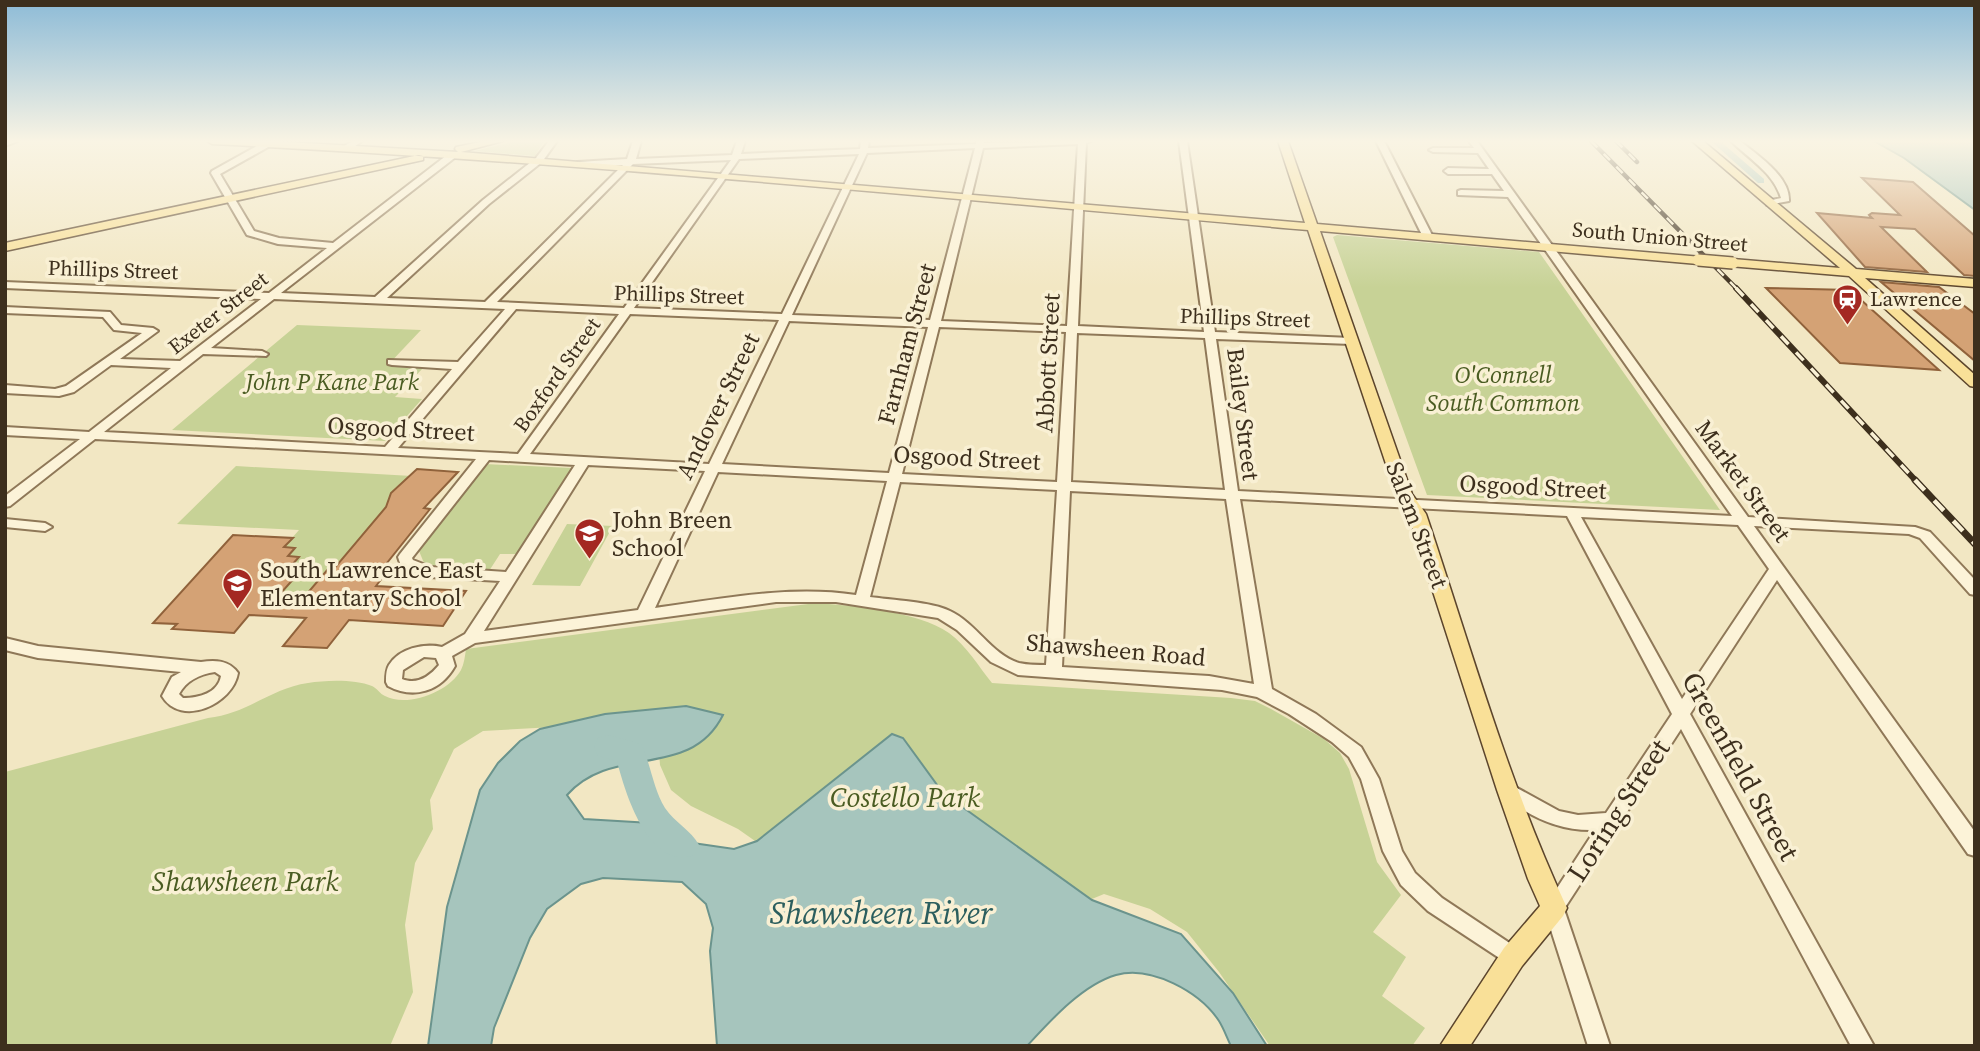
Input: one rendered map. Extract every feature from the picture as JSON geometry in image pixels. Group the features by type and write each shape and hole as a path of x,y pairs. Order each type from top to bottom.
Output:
{"main road":[{"path":"5,247 271,190"},
{"name":"South Union Street","path":"874,190 1975,283"},
{"name":"Salem Street","path":"1299,190 1407,503 1417,514 1508,790 1553,908"},
{"path":"1755,190 1975,383"},
{"name":"Loring Street","path":"1454,1046 1513,957 1553,908"}],"street":[{"path":"225,190 250,233 278,241 334,246"},
{"name":"Exeter Street","path":"5,503 406,190"},
{"path":"376,302 501,190"},
{"path":"487,306 601,190"},
{"name":"Boxford Street","path":"521,458 713,190"},
{"name":"Andover Street","path":"644,614 711,468 846,190"},
{"name":"Farnham Street","path":"862,600 969,190"},
{"name":"Abbott Street","path":"1054,672 1079,190"},
{"name":"Bailey Street","path":"1191,190 1232,494 1264,692"},
{"path":"1405,190 1428,237"},
{"name":"Market Street","path":"1507,190 1975,848"},
{"path":"1770,203 1786,199 1783,190"},
{"path":"1461,193 1510,194"},
{"name":"Phillips Street","path":"5,285 1351,341"},
{"path":"388,451 512,307"},
{"path":"5,310 106,314 118,328 153,331 70,389 55,393 5,389"},
{"path":"201,351 262,354"},
{"path":"110,362 182,365"},
{"path":"392,362 460,366"},
{"name":"Osgood Street","path":"5,431 1910,530 1925,535 1975,590"},
{"path":"485,456 405,557 411,567 429,572 510,577"},
{"path":"471,638 584,461"},
{"name":"Greenfield Street","path":"1571,512 1863,1046"},
{"path":"5,523 45,527"},
{"name":"Loring Street","path":"1553,908 1776,570"},
{"name":"Shawsheen Road","path":"443,654 471,638 644,614 776,597 862,600 954,618 1004,665 1018,669 1180,680 1264,692 1314,720 1353,749 1373,783 1390,843 1399,866 1411,882 1426,898 1487,936 1513,957"},
{"path":"5,644 38,652 201,668"},
{"path":"1508,790 1538,810 1570,824 1609,821"},
{"path":"1553,908 1600,1046"}],"green space":[{"name":"O'Connell South Common","path":"1337,235 1539,252 1720,510 1427,495 1333,237"},
{"name":"John P Kane Park","path":"297,325 421,330 387,366 424,367 395,397 422,399 385,441 172,430"},
{"path":"484,464 572,468 519,554 500,554 489,571 449,569 424,563 419,551"},
{"path":"236,466 412,476 391,493 386,507 333,570 328,570 306,595 280,594 303,567 291,566 288,556 295,548 284,547 299,530 177,524"},
{"path":"567,524 613,526 580,586 532,585"},
{"path":"816,603 885,611 920,619 936,626 961,644 992,683 1255,701 1324,739 1340,753 1349,769 1377,862 1401,895 1373,932 1406,957 1382,996 1425,1028 1412,1046 1270,1046 1219,972 1187,932 1150,909 1104,894 1070,908 772,853 738,829 691,806 671,790 660,765 658,739 609,724 483,731 454,749 430,800 433,829 415,863 405,925 413,992 390,1046 5,1046 5,772 222,716 282,690 308,683 357,682 372,686 383,695 394,699 416,699 437,691 455,678 462,668 466,649"}],"water":[{"path":"1948,190 1975,190 1975,210"},
{"name":"Shawsheen River","path":"686,706 723,715 709,735 691,748 671,756 606,770 586,779 567,795 584,819 668,824 693,843 734,849 757,841 892,734 903,738 943,793 1092,900 1181,934 1233,993 1267,1046 1231,1046 1221,1024 1200,1000 1173,983 1144,974 1130,973 1103,980 1079,995 1027,1046 717,1046 710,951 713,928 706,904 682,882 603,878 581,884 547,909 530,938 494,1028 491,1046 428,1046 447,907 480,790 498,763 520,741 540,729 605,714"}],"building":[{"path":"1874,190 1922,190 1975,236 1975,276 1964,275 1915,229 1881,227 1927,272 1865,267 1817,213 1872,218 1869,215 1872,213 1900,215"},
{"path":"1881,282 1939,287 1975,314 1975,361"},
{"path":"1766,288 1850,290 1939,370 1840,363"},
{"path":"417,469 458,472 424,508 430,509 379,573 386,573 376,586 466,591 443,626 349,620 327,648 283,646 306,618 249,615 234,633 172,629 177,624 153,623 233,535 293,538 284,547 295,548 288,556 299,557 291,566 304,567 280,594 306,595 328,569 333,570 386,507 391,493"}],"waterway":[{"name":"Shawsheen River","path":"609,747 630,753 642,793 653,817 671,838 682,845"}],"railway":[{"path":"1639,190 1738,290"},
{"path":"1736,288 1917,482"},
{"path":"1915,480 1975,544"}],"place":[{"name":"Lawrence","path":"1847,326"},
{"name":"John Breen School","path":"589,561"},
{"name":"South Lawrence East Elementary School","path":"237,611"}],"park label":[{"name":"Costello Park","path":"905,797"},
{"name":"Shawsheen Park","path":"245,881"}]}
